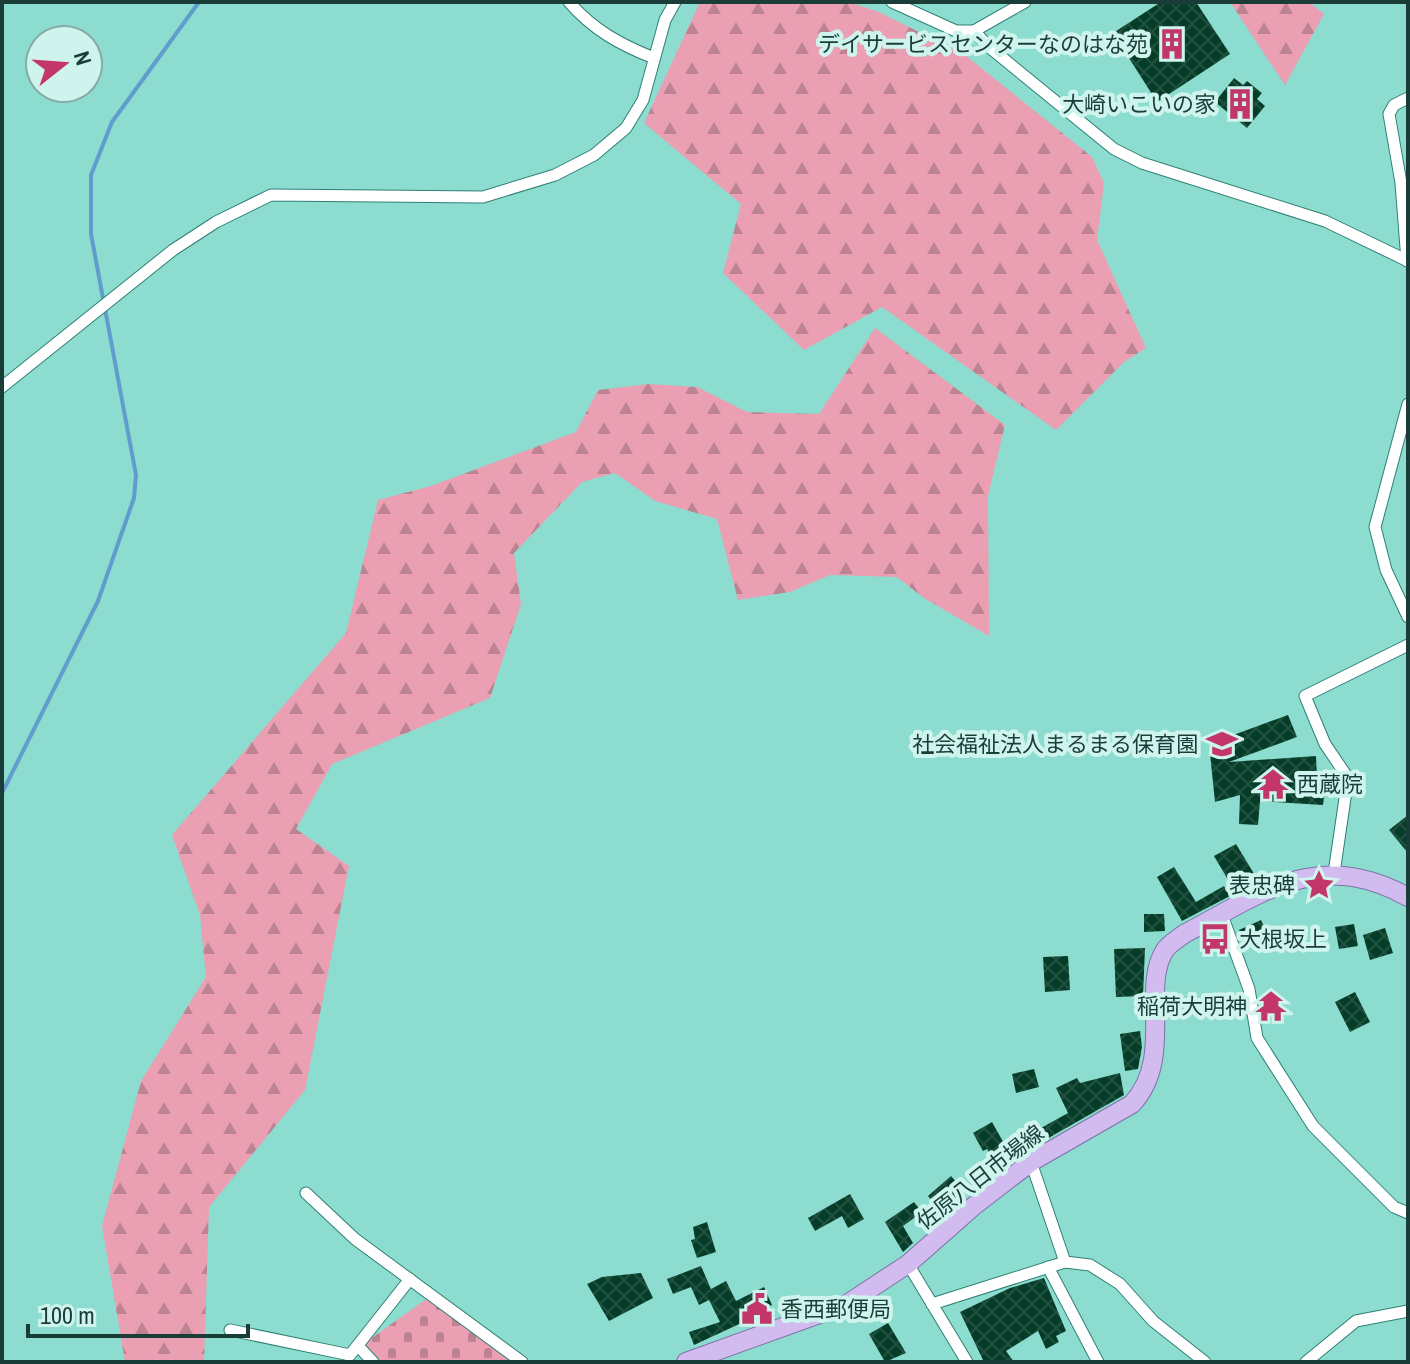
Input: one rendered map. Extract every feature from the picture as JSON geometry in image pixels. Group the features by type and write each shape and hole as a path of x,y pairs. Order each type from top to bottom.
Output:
{"main road":[{"name":"佐原八日市場線","path":"686,1362 847,1304 908,1264 975,1205 1031,1162 1132,1104 1142,1093 1152,1066 1158,974 1164,951 1184,934 1279,883 1334,873 1369,881 1408,897"}],"street":[{"path":"569,2 582,17 618,44 654,58"},
{"path":"2,387 205,229 271,195 302,193 456,200 483,197 555,175 594,155 626,128 643,100 665,20 675,2"},
{"path":"892,2 956,31 974,31 1025,2"},
{"path":"974,31 989,47 1114,149 1142,163 1325,221 1408,261"},
{"path":"1408,98 1394,105 1389,114 1401,183 1408,261"},
{"path":"1408,404 1375,527 1386,570 1408,617"},
{"path":"1334,873 1348,778 1325,744 1305,696 1408,645"},
{"path":"1222,915 1249,989 1257,1038 1313,1126 1394,1207 1408,1213"},
{"path":"1031,1162 1065,1262"},
{"path":"306,1193 346,1232 522,1362"},
{"path":"932,1304 1065,1262 1090,1265 1120,1284 1153,1321 1205,1362"},
{"path":"908,1264 967,1362"},
{"path":"1048,1267 1098,1362"},
{"path":"230,1330 350,1355 410,1279"},
{"path":"1306,1362 1356,1321 1408,1311"},
{"path":"359,1347 373,1362"}],"green space":[{"path":"700,2 849,2 879,12 965,55 1092,157 1104,183 1097,240 1146,348 1124,362 1056,430 882,307 804,350 723,273 741,204 644,123"},
{"path":"1230,2 1309,2 1324,14 1285,85"},
{"path":"875,328 1005,425 988,496 989,636 924,598 897,577 830,575 790,592 738,600 717,519 655,501 615,473 582,482 514,553 521,604 490,698 332,764 296,829 349,866 305,1090 209,1207 204,1362 125,1362 102,1226 141,1081 206,977 200,915 172,835 346,633 378,500 431,486 576,432 598,390 649,384 697,387 747,412 819,414"},
{"path":"432,1295 524,1362 373,1362 359,1347"}],"building":[{"name":"デイサービスセンターなのはな苑","path":"1161,2 1196,2 1230,54 1157,102 1113,33"},
{"name":"大崎いこいの家","path":"1234,78 1243,85 1247,81 1262,93 1257,99 1265,106 1247,128 1215,102"},
{"path":"1288,715 1297,737 1229,762 1316,756 1317,778 1329,779 1327,797 1324,797 1323,805 1260,801 1258,825 1239,824 1240,795 1215,802 1209,744"},
{"path":"1408,815 1408,853 1389,830"},
{"path":"1236,844 1256,877 1234,890 1214,856"},
{"path":"1174,867 1196,902 1224,886 1230,896 1182,921 1157,877"},
{"path":"1144,914 1164,914 1165,931 1144,932"},
{"path":"1261,920 1268,935 1247,945 1239,930"},
{"path":"1354,924 1358,946 1339,949 1335,927"},
{"path":"1385,928 1393,953 1370,960 1363,935"},
{"path":"1145,948 1143,996 1116,997 1114,949"},
{"path":"1068,956 1070,990 1045,992 1043,957"},
{"path":"1355,992 1370,1022 1350,1032 1335,1002"},
{"path":"1140,1031 1142,1047 1138,1069 1125,1071 1120,1034"},
{"path":"1034,1069 1039,1087 1016,1093 1012,1074"},
{"path":"1120,1073 1124,1095 1038,1144 1032,1133 1068,1113 1056,1088 1077,1078 1080,1083"},
{"path":"992,1122 1006,1147 991,1155 987,1149 983,1151 973,1133"},
{"path":"951,1176 965,1192 961,1196 964,1199 944,1216 928,1196"},
{"path":"850,1194 864,1219 848,1228 842,1216 815,1231 808,1218"},
{"path":"914,1202 922,1212 903,1226 913,1243 903,1252 885,1222"},
{"path":"707,1222 716,1252 697,1258 691,1240 695,1239 693,1227"},
{"path":"701,1266 711,1289 726,1281 736,1301 764,1287 772,1305 767,1307 772,1317 753,1325 750,1319 694,1345 689,1332 720,1322 709,1300 699,1305 691,1287 673,1294 667,1279"},
{"path":"641,1273 653,1298 609,1321 587,1284 602,1277"},
{"path":"1044,1278 1066,1331 1056,1336 1059,1342 1046,1349 1038,1331 1006,1351 1014,1362 984,1362 960,1312 1010,1288"},
{"path":"888,1323 906,1353 885,1362 869,1334"}],"waterway":[{"path":"2,793 98,601 134,498 136,475 91,234 91,175 112,122 199,2"}],"place":[{"name":"デイサービスセンターなのはな苑","path":"1172,44"},
{"name":"大崎いこいの家","path":"1240,104"},
{"name":"社会福祉法人まるまる保育園","path":"1222,744"},
{"name":"西蔵院","path":"1273,784"},
{"name":"表忠碑","path":"1319,885"},
{"name":"大根坂上","path":"1215,939"},
{"name":"稲荷大明神","path":"1271,1006"},
{"name":"香西郵便局","path":"757,1309"}]}
